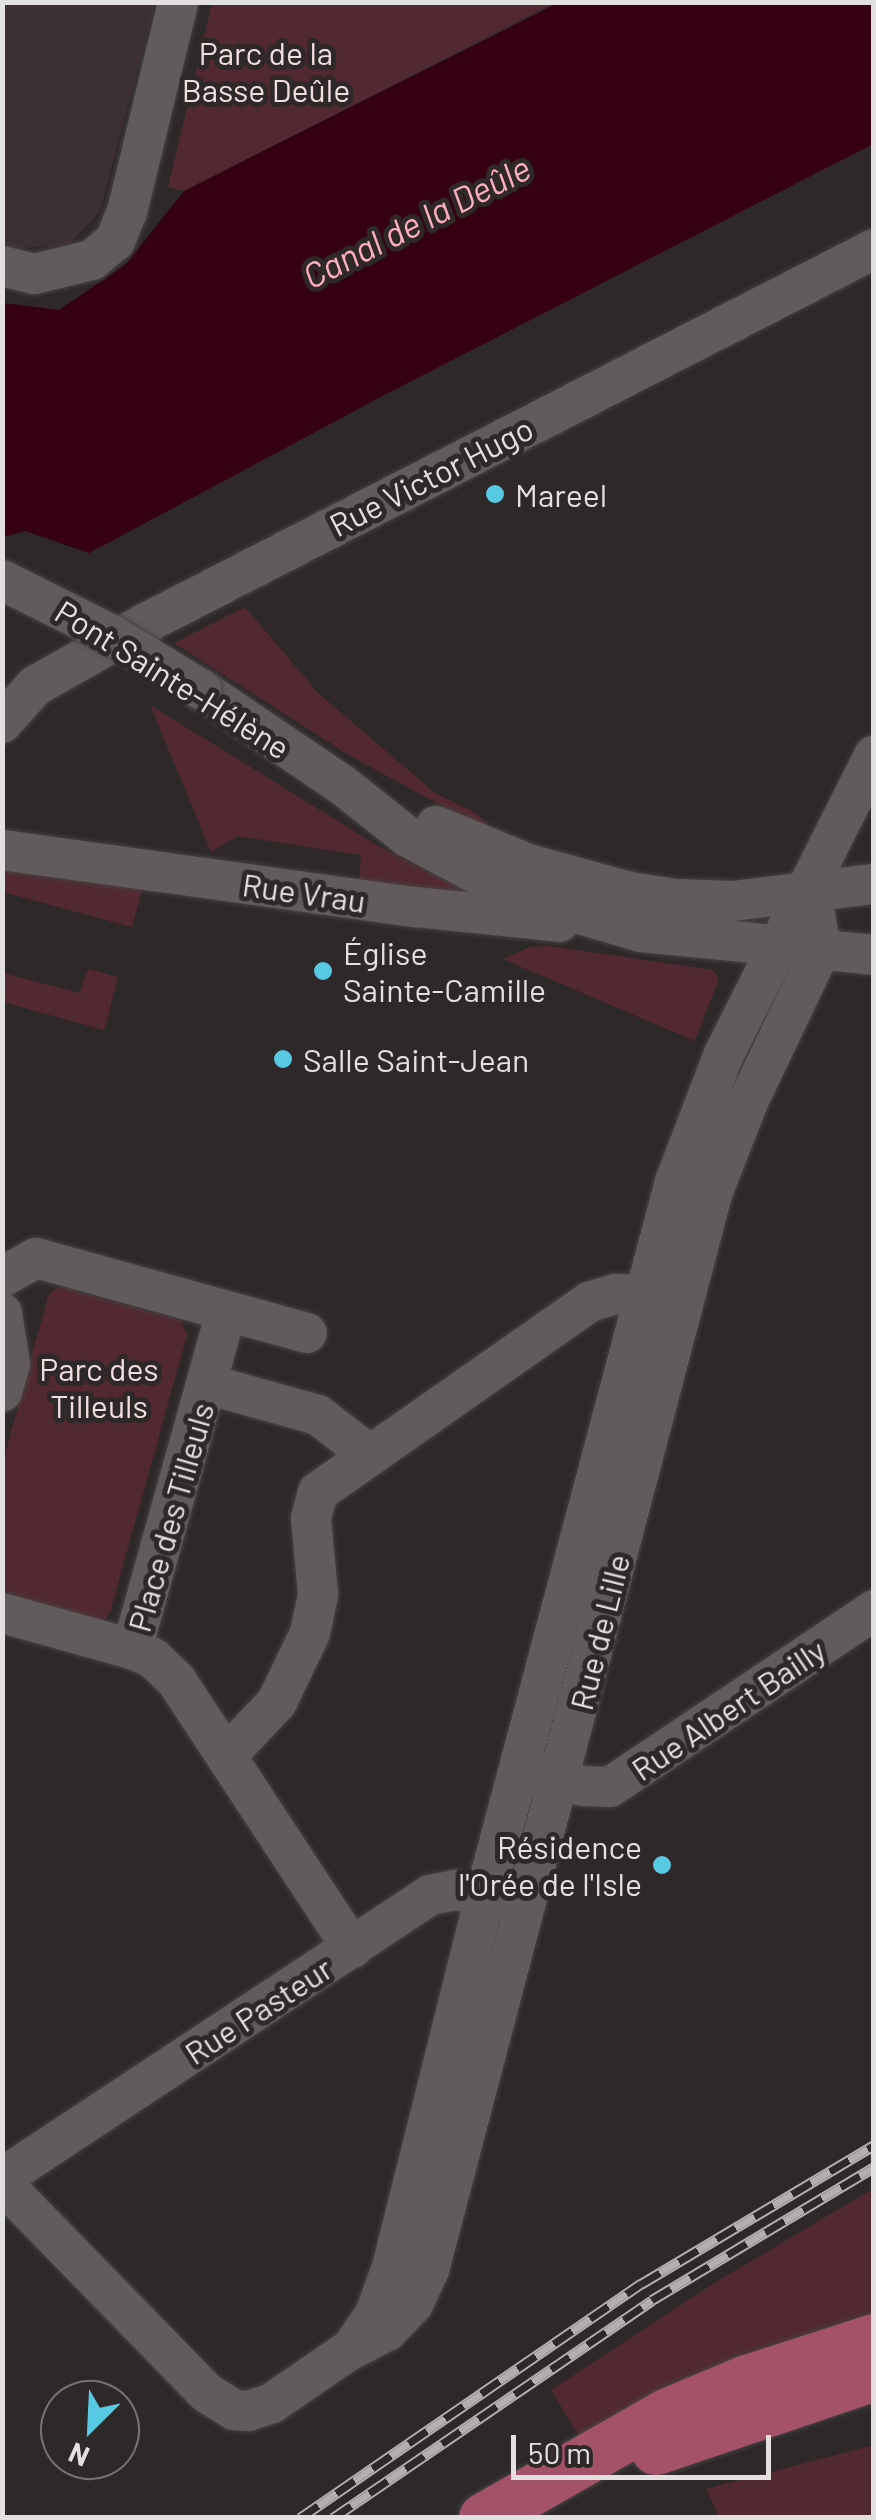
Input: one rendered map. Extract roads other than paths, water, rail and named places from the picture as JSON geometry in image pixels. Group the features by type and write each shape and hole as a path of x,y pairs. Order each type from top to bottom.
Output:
{"main road":[{"path":"484,2518 599,2450 702,2397 874,2339"},
{"path":"533,2492 874,2376"}],"street":[{"path":"2,266 34,274 92,260 115,241 128,212 178,2"},
{"name":"Rue Victor Hugo","path":"2,723 35,686 146,623 874,249"},
{"name":"Pont Sainte-Hélène","path":"2,580 100,628 202,690 341,784 383,821 431,851 504,887 606,924 692,939 874,955"},
{"name":"Rue de Lille","path":"348,2351 375,2314 388,2279 643,1295 704,1099 802,893 874,756"},
{"name":"Pont Sainte-Hélène","path":"341,784 528,864 630,892 712,902 874,884"},
{"name":"Rue Vrau","path":"2,850 416,907 606,924"},
{"path":"802,893 815,916 820,949"},
{"name":"Pont Sainte-Hélène","path":"820,949 874,935"},
{"name":"Rue de Lille","path":"2,2181 208,2394 234,2410 272,2403 348,2351 388,2331 413,2304 423,2286 560,1780 712,1194 746,1104 820,949"},
{"path":"2,1277 36,1258 307,1333"},
{"path":"226,1756 278,1702 310,1634 318,1594 311,1518 318,1492 589,1302 616,1294 643,1295"},
{"name":"Place des Tilleuls","path":"2,1613 132,1649 226,1312"},
{"path":"2,1313 10,1364 2,1392"},
{"path":"208,1384 318,1415 370,1455"},
{"name":"Rue Albert Bailly","path":"519,1770 598,1788 620,1782 874,1610"},
{"path":"132,1649 166,1668 352,1948"},
{"name":"Rue Pasteur","path":"2,2181 430,1895 456,1890 526,1906"}],"water":[{"name":"Canal de la Deûle","path":"560,2 873,3 873,144 390,392 89,553 25,531 3,537 3,303 59,310 126,264 184,191"}],"railway":[{"path":"300,2518 641,2284 874,2145"},
{"path":"333,2518 652,2300 874,2167"}],"place":[{"name":"Mareel","path":"495,494"},
{"name":"Église Sainte-Camille","path":"323,971"},
{"name":"Salle Saint-Jean","path":"283,1059"},
{"name":"Résidence l'Orée de l'Isle","path":"662,1865"}],"park label":[{"name":"Parc de la Basse Deûle","path":"266,72"},
{"name":"Parc des Tilleuls","path":"99,1388"}]}
